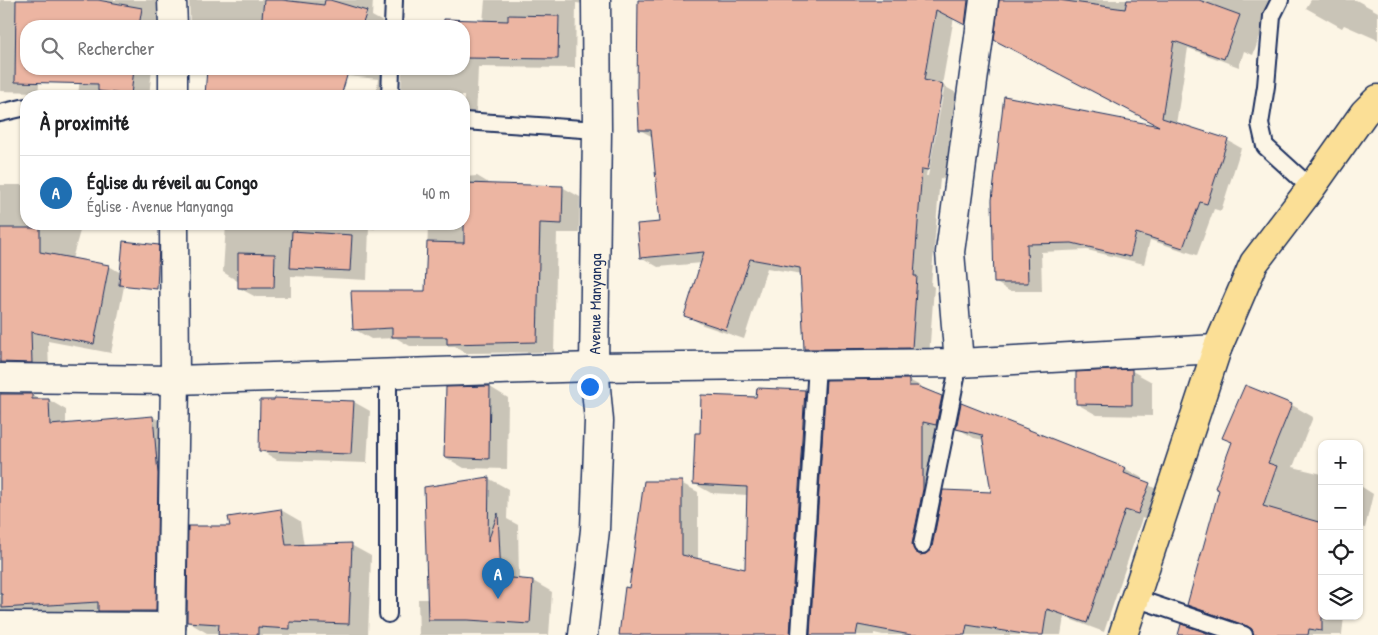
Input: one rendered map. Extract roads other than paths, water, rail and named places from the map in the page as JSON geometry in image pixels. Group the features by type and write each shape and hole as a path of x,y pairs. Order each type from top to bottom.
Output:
{"main road":[{"path":"1123,635 1217,349 1254,263 1311,188 1364,113 1378,99"}],"street":[{"path":"172,0 172,20"},
{"name":"Avenue Manyanga","path":"583,635 596,520 599,421 594,367 597,130 596,0"},
{"path":"959,363 950,252 984,0"},
{"path":"173,75 173,90"},
{"path":"0,626 171,631 175,380 174,230"},
{"path":"0,378 175,380 594,367 959,363 1217,349"}],"lane":[{"path":"393,20 394,0"},
{"path":"1280,0 1272,16 1266,86 1260,124 1265,146 1311,188"},
{"path":"390,90 391,75"},
{"path":"0,113 20,108"},
{"path":"470,121 597,130"},
{"path":"922,545 959,363"},
{"path":"800,635 817,365"},
{"path":"388,373 388,614"},
{"path":"1135,598 1244,635"}],"place":[{"name":"Église du réveil au Congo","path":"498,599"}]}
